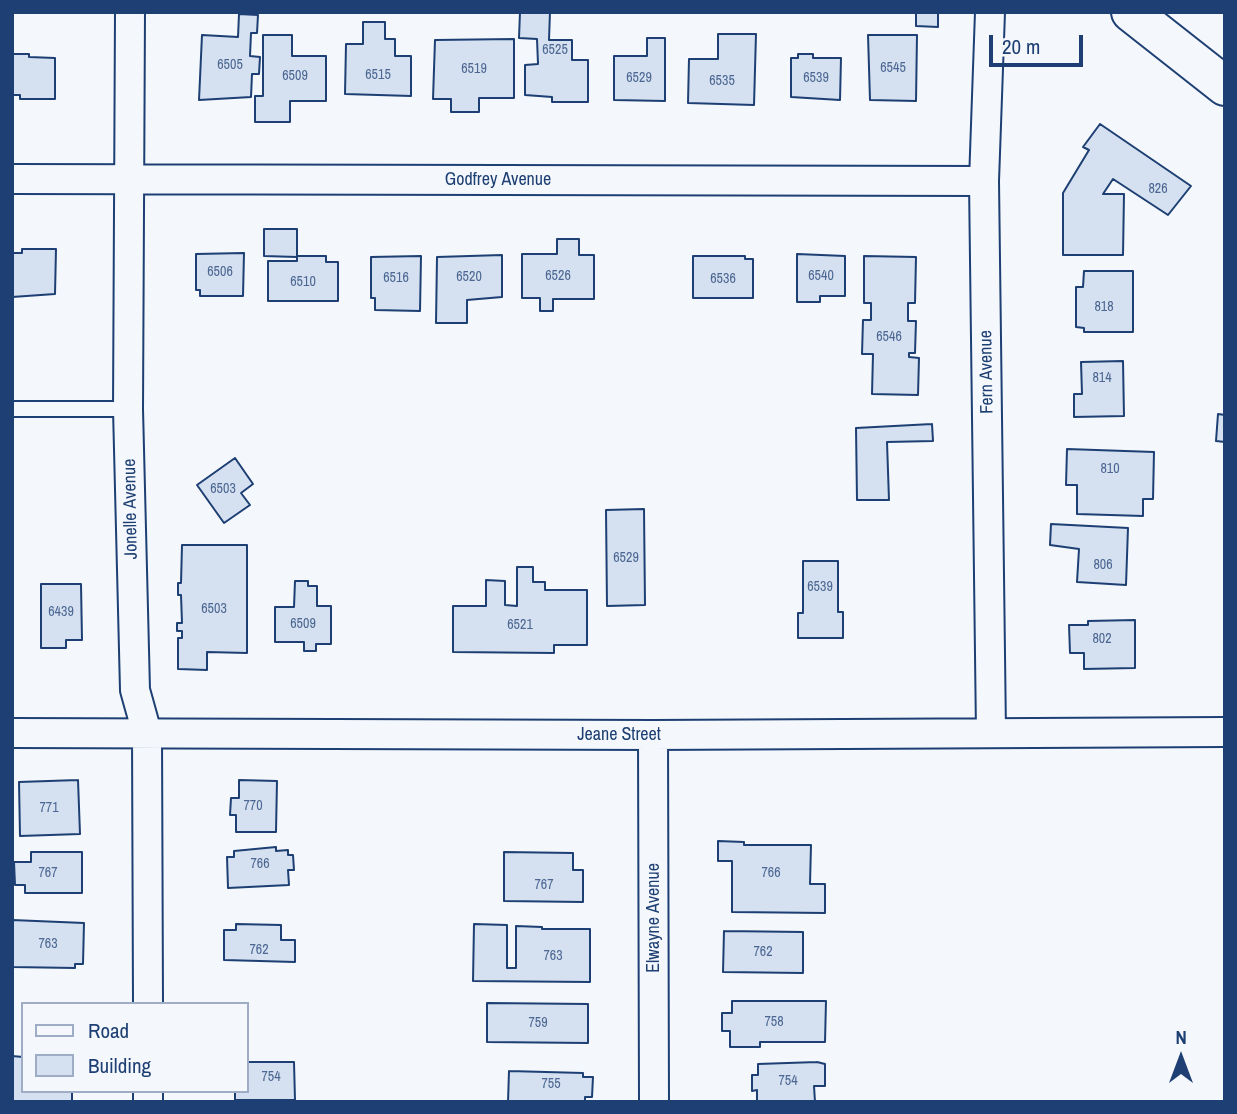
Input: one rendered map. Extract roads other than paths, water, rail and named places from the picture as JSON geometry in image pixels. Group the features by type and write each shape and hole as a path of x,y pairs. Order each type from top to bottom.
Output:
{"main road":[{"path":"1131,12 1225,86"}],"street":[{"name":"Jonelle Avenue","path":"130,12 128,409 135,690 147,733 148,1002"},
{"name":"Fern Avenue","path":"990,12 984,181 990,733"},
{"name":"Godfrey Avenue","path":"12,179 984,181"},
{"name":"Jeane Street","path":"12,733 653,735 1225,732"},
{"name":"Elwayne Avenue","path":"653,735 654,1102"}],"lane":[{"path":"12,409 128,409"}]}
